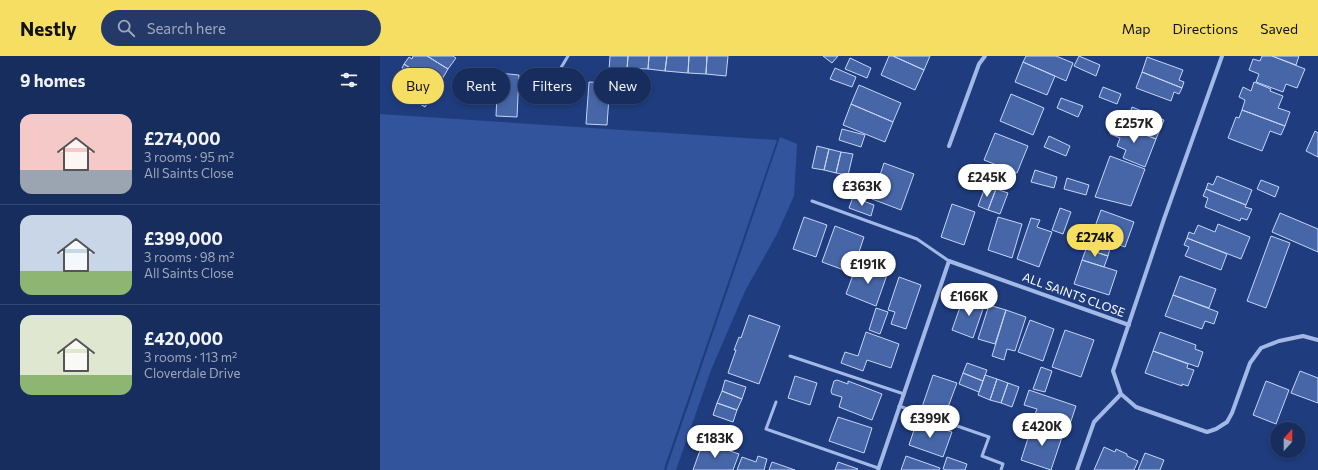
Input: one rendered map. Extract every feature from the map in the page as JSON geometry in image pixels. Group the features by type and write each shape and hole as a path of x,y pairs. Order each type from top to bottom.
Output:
{"street":[{"path":"949,146 979,64 985,56"},
{"path":"1222,56 1164,219 1113,371 1121,394 1136,407 1207,432 1216,429 1227,422 1232,413 1250,363 1262,348 1279,341 1304,336 1318,340"},
{"path":"878,469 949,261"},
{"name":"ALL SAINTS CLOSE","path":"949,261 1129,324"},
{"path":"1077,470 1094,422 1121,394"}],"lane":[{"path":"561,68 568,56"},
{"path":"812,201 917,238 949,261"},
{"path":"790,356 904,394"},
{"path":"776,402 766,429 878,469"},
{"path":"899,406 989,437 982,456 1003,464 1001,470"}],"shaded area":[{"path":"380,114 777,140 664,469 665,470 380,470"},
{"path":"780,137 797,144 794,196 776,236 745,291 711,370 676,470 666,470"}],"building":[{"path":"413,56 427,56 448,69 444,76 444,68 410,68 404,64 409,57 412,59"},
{"path":"427,56 453,56 456,58 448,69"},
{"path":"610,56 628,56 627,68 609,68"},
{"path":"628,56 649,56 648,68 627,68"},
{"path":"649,56 667,56 665,71 648,68"},
{"path":"667,56 689,56 688,73 665,71"},
{"path":"689,56 707,56 706,74 688,73"},
{"path":"707,56 728,56 726,76 706,74"},
{"path":"823,56 838,56 832,63"},
{"path":"889,56 893,56 924,70 915,90 881,75"},
{"path":"893,56 930,56 924,70"},
{"path":"1026,56 1056,56 1073,63 1066,81 1023,62"},
{"path":"1079,56 1100,65 1096,76 1074,66"},
{"path":"1262,56 1272,56 1305,69 1297,88 1286,84 1283,92 1256,82 1259,74 1249,70 1253,59 1260,61"},
{"path":"1272,56 1299,56 1296,65"},
{"path":"1147,57 1183,70 1179,80 1184,82 1182,88 1142,72"},
{"path":"850,58 871,68 867,78 845,69"},
{"path":"1023,62 1055,76 1047,95 1015,82"},
{"path":"404,64 410,68 402,68"},
{"path":"835,68 856,77 852,87 830,79"},
{"path":"1142,72 1182,88 1179,94 1174,92 1171,101 1136,88"},
{"path":"510,74 518,75 517,117 496,116 497,104 510,104"},
{"path":"589,82 594,82 594,104 608,104 607,125 586,124"},
{"path":"1254,82 1283,96 1278,108 1290,112 1285,126 1242,110 1245,100 1239,97 1243,87 1251,91"},
{"path":"859,85 901,103 893,122 851,104"},
{"path":"1103,87 1121,94 1117,104 1099,97"},
{"path":"1011,94 1044,108 1033,135 1000,121"},
{"path":"1061,98 1083,106 1078,117 1057,108"},
{"path":"420,104 427,104 425,107"},
{"path":"851,104 893,122 885,142 843,125"},
{"path":"1132,107 1164,120 1156,139 1125,127"},
{"path":"1242,110 1285,126 1281,135 1270,131 1262,151 1228,138 1236,117 1239,118"},
{"path":"1114,123 1156,139 1145,167 1123,158 1126,150 1117,146 1120,138 1110,134"},
{"path":"842,129 865,135 861,147 839,140"},
{"path":"1315,131 1318,133 1318,157 1306,151"},
{"path":"995,133 1028,146 1017,173 984,160"},
{"path":"1049,136 1070,146 1066,156 1044,147"},
{"path":"817,146 829,149 824,170 812,168"},
{"path":"829,149 841,152 836,173 824,170"},
{"path":"841,152 853,154 848,175 836,173"},
{"path":"1110,156 1145,169 1131,206 1095,197"},
{"path":"884,163 914,174 901,210 872,199"},
{"path":"1035,170 1057,177 1054,188 1031,182"},
{"path":"1217,176 1252,190 1246,205 1206,189 1208,183 1213,185"},
{"path":"1067,178 1089,185 1086,195 1064,189"},
{"path":"1261,180 1279,187 1275,197 1257,189"},
{"path":"986,185 996,189 988,210 978,206"},
{"path":"996,189 1008,193 1000,214 988,210"},
{"path":"1206,189 1246,205 1245,207 1252,209 1247,220 1241,218 1240,221 1205,207 1208,198 1203,196"},
{"path":"853,197 874,205 871,216 849,208"},
{"path":"952,204 975,212 964,245 941,237"},
{"path":"1060,208 1071,212 1063,234 1052,230"},
{"path":"1101,210 1134,222 1125,247 1092,235"},
{"path":"1280,213 1318,229 1318,252 1272,232"},
{"path":"804,217 827,225 816,257 793,249"},
{"path":"998,217 1022,224 1012,258 988,250"},
{"path":"1031,218 1040,220 1037,227 1052,232 1039,267 1017,259"},
{"path":"1218,224 1250,237 1241,259 1187,238 1189,232 1194,234 1198,225 1215,232"},
{"path":"835,226 864,237 852,273 822,262"},
{"path":"1271,236 1290,243 1266,308 1247,301"},
{"path":"1090,238 1111,245 1108,256 1086,249"},
{"path":"1187,238 1227,254 1221,270 1185,256 1189,247 1184,245"},
{"path":"1086,249 1108,256 1104,267 1082,260"},
{"path":"1082,260 1117,271 1109,295 1074,284"},
{"path":"864,264 888,272 876,306 846,294 854,272 860,274"},
{"path":"1180,276 1216,289 1209,308 1173,295"},
{"path":"899,277 921,285 906,329 891,324 895,312 888,310"},
{"path":"1173,295 1218,312 1214,324 1205,321 1202,329 1165,316"},
{"path":"964,296 985,303 973,338 952,330"},
{"path":"989,305 1006,310 995,344 978,339"},
{"path":"876,308 888,312 880,334 869,330"},
{"path":"1006,310 1026,317 1015,351 1007,349 1004,360 992,356"},
{"path":"749,315 780,326 759,384 728,373 736,350 734,350 739,337 741,338"},
{"path":"1030,320 1054,329 1043,361 1018,352"},
{"path":"1065,330 1094,340 1081,377 1052,367"},
{"path":"866,332 899,344 891,368 867,360 863,371 841,363 845,352 858,356"},
{"path":"1160,332 1196,345 1195,349 1203,352 1198,367 1153,351"},
{"path":"1153,351 1188,364 1187,368 1194,370 1188,386 1182,384 1182,386 1145,373"},
{"path":"967,363 987,370 983,381 963,373"},
{"path":"1041,367 1052,371 1045,392 1033,389"},
{"path":"1300,371 1318,378 1318,403 1291,393"},
{"path":"963,373 983,381 979,392 959,384"},
{"path":"933,375 957,383 945,415 922,407"},
{"path":"985,375 997,379 990,400 978,395"},
{"path":"795,376 817,383 810,405 788,398"},
{"path":"997,379 1008,383 1001,403 990,400"},
{"path":"725,380 746,387 742,399 722,391"},
{"path":"837,380 848,384 848,381 882,394 872,420 839,407 842,397 832,394 831,391 834,381"},
{"path":"1266,381 1289,390 1277,422 1271,422 1253,415"},
{"path":"1008,383 1019,387 1012,407 1001,403"},
{"path":"1029,390 1076,406 1068,430 1033,419 1037,409 1024,405"},
{"path":"722,391 742,399 737,410 717,403"},
{"path":"717,403 737,410 733,422 713,415"},
{"path":"838,417 872,428 864,453 829,441"},
{"path":"917,421 952,432 943,457 909,445"},
{"path":"1033,423 1063,434 1051,470 1021,460"},
{"path":"703,442 739,454 733,470 693,470"},
{"path":"1104,447 1115,452 1116,449 1138,461 1134,470 1094,470"},
{"path":"1145,453 1164,460 1160,470 1138,470"},
{"path":"758,456 767,459 764,470 737,470 742,457 756,462"},
{"path":"906,456 940,468 939,470 901,470"},
{"path":"947,457 967,464 965,470 943,469"},
{"path":"772,462 795,470 769,470"},
{"path":"838,462 858,469 835,470"}]}
